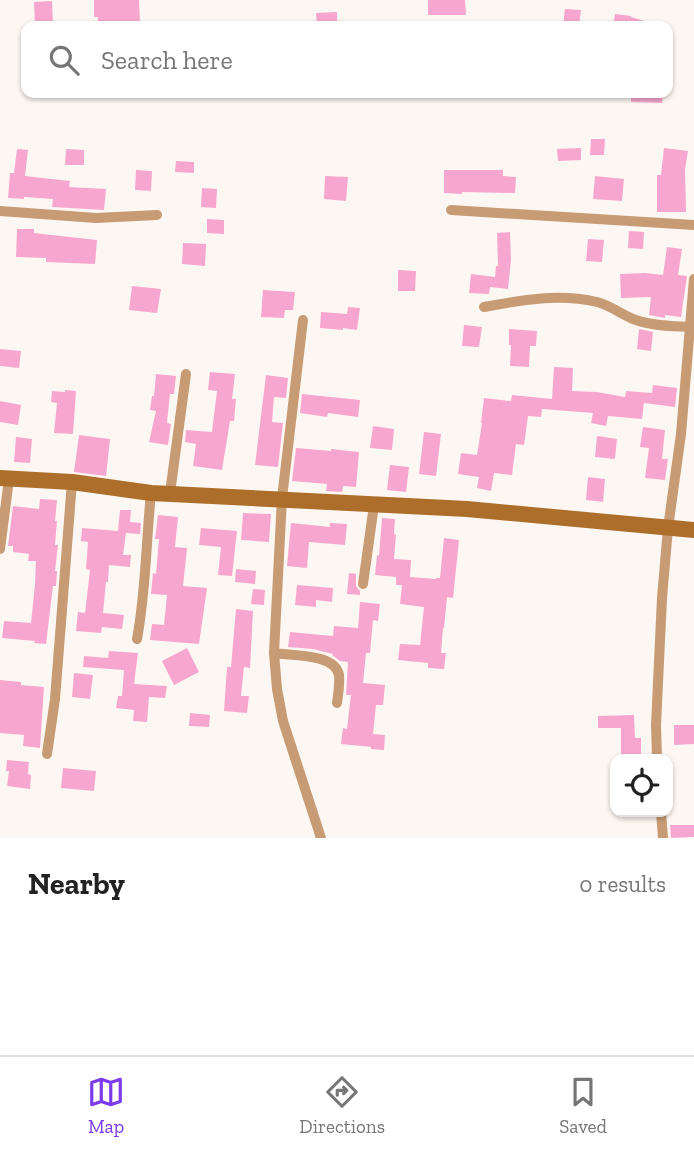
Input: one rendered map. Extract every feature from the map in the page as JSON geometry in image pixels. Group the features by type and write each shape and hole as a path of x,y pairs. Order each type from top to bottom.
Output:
{"street":[{"path":"451,210 694,225"},
{"path":"0,211 96,218 157,215"},
{"path":"657,754 662,598 681,434 694,279"},
{"path":"484,307 530,299 571,298 612,307 635,320 657,325 690,327"},
{"path":"303,320 282,498 274,653 277,688 284,721 321,838"},
{"path":"170,493 186,374"},
{"path":"0,549 4,478 72,482 152,493 467,509 694,530"},
{"path":"47,754 55,699 72,482"},
{"path":"137,639 143,608 152,493"},
{"path":"363,584 374,505"},
{"path":"274,653 312,657 332,664 339,676 337,704"},
{"path":"661,817 663,838"}],"building":[{"path":"94,0 139,0 140,21 98,21 98,17 94,17"},
{"path":"428,0 465,0 466,15 428,15"},
{"path":"52,1 53,21 35,21 34,2"},
{"path":"565,9 581,10 580,21 564,21"},
{"path":"337,12 337,21 317,21 316,13"},
{"path":"615,14 644,21 614,21"},
{"path":"631,98 662,98 662,103 631,102"},
{"path":"591,139 605,139 604,155 590,155"},
{"path":"581,148 581,160 558,161 557,149"},
{"path":"664,148 688,151 685,169 686,212 657,212 657,175 661,175"},
{"path":"17,149 28,150 25,176 70,181 69,187 106,189 104,210 52,207 53,199 8,198 10,173 14,173"},
{"path":"66,149 84,150 84,165 65,165"},
{"path":"176,161 194,162 194,173 175,172"},
{"path":"136,170 152,171 151,191 135,190"},
{"path":"444,170 503,170 503,176 516,177 515,193 444,193"},
{"path":"325,176 348,177 346,201 324,199"},
{"path":"595,176 624,179 622,201 593,199"},
{"path":"202,188 217,189 216,208 201,207"},
{"path":"207,219 224,220 224,234 207,233"},
{"path":"17,229 34,229 34,233 97,240 95,264 46,262 46,258 16,257"},
{"path":"629,231 644,232 643,249 628,248"},
{"path":"510,232 508,289 490,287 489,294 469,293 471,274 495,277 498,266 497,233"},
{"path":"588,239 604,240 602,262 586,261"},
{"path":"183,243 206,244 205,266 182,264"},
{"path":"667,247 682,249 678,275 687,276 681,317 649,315 651,297 621,298 620,274 663,275"},
{"path":"398,270 416,271 415,291 398,291"},
{"path":"132,286 161,289 157,313 129,310"},
{"path":"263,290 295,292 293,310 285,310 284,318 261,317"},
{"path":"348,307 360,308 357,330 320,328 321,312 347,314"},
{"path":"464,325 482,327 479,347 462,346"},
{"path":"509,329 537,331 536,346 530,346 529,367 510,366"},
{"path":"639,329 653,332 651,351 637,349"},
{"path":"0,349 21,351 19,368 0,366"},
{"path":"554,367 573,368 572,391 625,397 626,391 652,393 653,385 677,388 675,407 644,403 642,419 608,416 606,426 591,423 593,413 542,409 541,417 528,416 524,445 516,444 512,475 494,473 491,491 477,488 479,477 458,474 461,453 477,455 484,398 511,401 512,395 552,399"},
{"path":"210,372 235,374 232,399 236,399 234,421 230,421 222,470 193,466 196,444 185,442 186,430 212,432 217,391 208,390"},
{"path":"156,374 176,376 174,394 170,394 167,423 171,424 168,445 149,442 156,411 150,410"},
{"path":"266,375 288,378 286,398 274,397 272,422 283,423 278,467 255,465"},
{"path":"52,391 76,391 73,434 54,433 57,403 51,402"},
{"path":"302,394 360,400 358,417 328,413 327,417 300,413"},
{"path":"0,401 21,405 18,425 0,422"},
{"path":"373,426 394,429 392,450 370,448"},
{"path":"643,427 665,430 662,459 668,459 665,480 645,478 649,448 640,447"},
{"path":"424,432 441,434 436,476 419,474"},
{"path":"79,435 110,439 106,476 74,472"},
{"path":"597,436 617,439 615,459 595,457"},
{"path":"16,437 32,439 30,463 14,462"},
{"path":"296,448 359,452 356,487 343,486 342,492 326,491 327,484 292,481"},
{"path":"390,465 409,467 406,492 387,490"},
{"path":"588,477 605,479 603,502 586,500"},
{"path":"40,499 57,500 56,586 53,586 46,644 2,638 4,621 31,623 35,584 36,561 28,561 29,554 13,552 13,546 8,546 13,506 39,509"},
{"path":"120,510 131,510 130,522 141,523 140,534 126,533 123,555 131,555 130,567 109,565 103,613 124,615 122,629 102,627 101,633 76,631 78,612 85,613 90,570 86,569 88,542 81,541 82,528 118,531"},
{"path":"243,513 271,514 269,542 241,540"},
{"path":"158,515 178,517 175,547 187,548 183,586 207,588 199,644 150,640 152,624 164,625 167,595 151,594 153,573 156,574 159,539 155,539"},
{"path":"382,518 395,519 394,559 411,560 410,577 440,578 444,538 459,540 453,598 447,597 443,628 441,653 446,653 444,669 428,668 428,663 398,660 400,644 420,645 424,607 400,604 402,585 396,585 396,577 375,575"},
{"path":"291,523 330,527 330,523 347,524 345,545 309,542 307,568 287,566"},
{"path":"201,528 237,531 232,576 218,575 221,547 199,545"},
{"path":"236,569 256,571 255,584 235,582"},
{"path":"349,573 356,574 356,586 360,595 347,594"},
{"path":"297,585 333,588 332,602 316,600 316,607 295,605"},
{"path":"253,589 265,590 264,605 251,604"},
{"path":"360,602 380,604 378,621 373,620 370,653 366,653 363,683 385,685 383,705 376,705 373,734 385,735 384,750 341,744 343,728 347,729 351,695 346,695 348,662 340,661 333,654 313,649 288,647 290,632 333,636 334,626 358,628"},
{"path":"236,609 253,611 250,668 244,667 241,696 249,696 247,713 224,711 227,667 231,667"},
{"path":"187,648 199,672 174,685 162,661"},
{"path":"109,651 138,653 134,684 167,686 165,698 149,697 147,722 133,721 134,710 116,708 118,696 122,696 124,670 83,667 84,656 108,658"},
{"path":"74,673 93,675 90,699 72,697"},
{"path":"0,680 44,687 40,748 23,746 24,735 0,733"},
{"path":"190,713 210,715 209,727 189,726"},
{"path":"634,715 635,738 641,738 641,754 621,754 621,728 598,728 598,716"},
{"path":"674,725 694,725 694,744 674,745"},
{"path":"7,760 29,762 30,789 7,786"},
{"path":"63,768 96,771 94,791 61,788"},
{"path":"670,825 694,825 694,837 671,838"}]}
